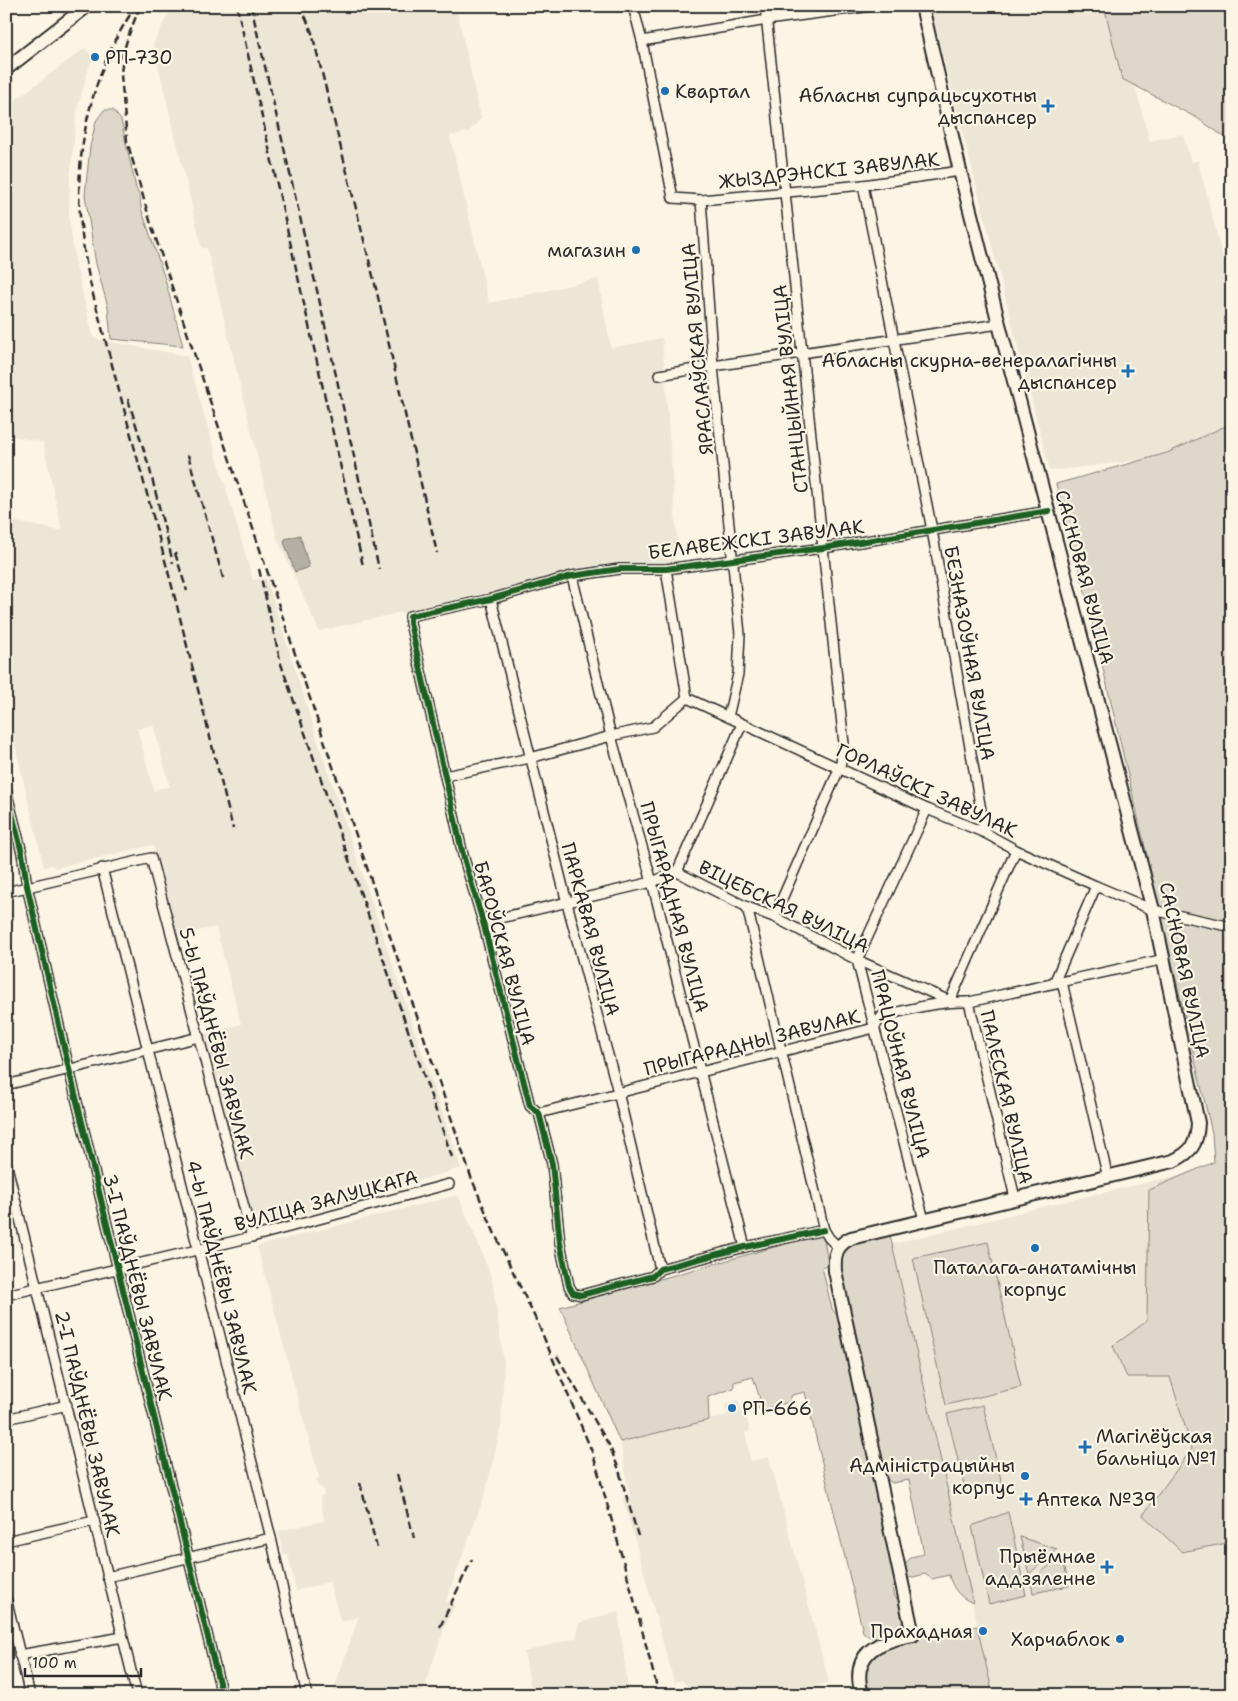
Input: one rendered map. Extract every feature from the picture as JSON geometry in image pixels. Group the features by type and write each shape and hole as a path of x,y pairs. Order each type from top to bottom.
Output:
{"main road":[{"path":"6,69 87,6"},
{"name":"САСНОВАЯ ВУЛІЦА","path":"922,6 960,171 999,324 1154,910 1198,1123 1198,1136 1191,1150 1185,1156 1173,1161 1108,1178"},
{"path":"862,1695 858,1672 862,1660 872,1648 895,1638 913,1635 835,1271 835,1258 838,1247 851,1238 1015,1198 1108,1178"}],"street":[{"path":"633,6 642,41 673,198 701,200"},
{"name":"СТАНЦЫЙНАЯ ВУЛІЦА","path":"765,6 844,744 840,767 774,917"},
{"path":"642,41 767,20 872,6"},
{"name":"ЖЫЗДРЭНСКІ ЗАВУЛАК","path":"701,200 862,185 960,171"},
{"name":"БЕЗНАЗОЎНАЯ ВУЛІЦА","path":"862,185 932,530 985,833"},
{"name":"ЯРАСЛАЎСКАЯ ВУЛІЦА","path":"701,200 713,366 740,634 738,674 728,717"},
{"path":"659,375 999,324"},
{"name":"БЕЛАВЕЖСКІ ЗАВУЛАК","path":"410,616 491,599 572,576 620,569 666,570 823,548 1049,510"},
{"path":"445,776 530,758 611,736 653,727 687,698 666,570"},
{"name":"ПРЫГАРАДНАЯ ВУЛІЦА","path":"572,576 611,736 652,882 745,1247"},
{"name":"ПАРКАВАЯ ВУЛІЦА","path":"491,599 567,903 618,1092 660,1268"},
{"name":"БАРОЎСКАЯ ВУЛІЦА","path":"410,616 410,623 463,855 484,922 530,1106 539,1114 552,1164 562,1252 569,1286 573,1293 581,1295 653,1276 660,1268"},
{"name":"ГОРЛАЎСКІ ЗАВУЛАК","path":"687,698 840,767 927,809 985,833 1016,850 1096,886 1154,910 1232,927"},
{"path":"677,872 742,724"},
{"name":"3-І ПАЎДНЁВЫ ЗАВУЛАК","path":"6,790 22,853 27,886 69,1069 222,1695"},
{"name":"ПРАЦОЎНАЯ ВУЛІЦА","path":"924,1220 857,960 927,809"},
{"path":"950,1001 1016,850"},
{"name":"5-Ы ПАЎДНЁВЫ ЗАВУЛАК","path":"102,868 151,858 252,1237"},
{"path":"6,892 102,868"},
{"name":"4-Ы ПАЎДНЁВЫ ЗАВУЛАК","path":"102,868 271,1538 307,1695"},
{"name":"ВІЦЕБСКАЯ ВУЛІЦА","path":"484,922 652,882 677,872 746,907 774,917 857,960 950,1001"},
{"path":"1096,886 1058,983 1108,1178"},
{"path":"746,907 824,1230 838,1247"},
{"path":"969,1002 1165,959"},
{"name":"ПРЫГАРАДНЫ ЗАВУЛАК","path":"539,1114 618,1092 874,1028 882,1016 934,1003 950,1001 969,1002"},
{"name":"ПАЛЕСКАЯ ВУЛІЦА","path":"969,1002 1015,1198"},
{"path":"6,1085 199,1037"},
{"name":"2-І ПАЎДНЁВЫ ЗАВУЛАК","path":"6,1162 137,1695"},
{"name":"ВУЛІЦА ЗАЛУЦКАГА","path":"6,1295 252,1237 449,1184"},
{"path":"660,1268 824,1230"},
{"path":"6,1419 67,1405"},
{"path":"6,1541 94,1521"},
{"path":"107,1577 271,1538"},
{"path":"6,1598 30,1695"},
{"path":"19,1655 123,1637"}],"shaded area":[{"path":"172,6 456,6 481,118 469,132 450,136 489,303 598,279 611,348 662,338 678,553 672,563 566,579 550,575 544,580 319,631 277,538 207,248 202,248 153,44"},
{"path":"930,6 1162,6 1133,79 1150,141 1183,134 1191,162 1198,161 1232,293 1232,449 1050,471"},
{"path":"1104,6 1232,6 1232,142 1197,118 1122,79"},
{"path":"85,48 95,59 90,63 77,110 70,179 69,218 75,261 93,337 105,341 187,356 253,580 266,578 325,763 461,1168 255,1229 205,1034 241,1024 216,927 178,935 153,845 54,868 53,865 44,867 6,708 6,520 62,531 43,442 6,435 6,107","holes":["153,725 170,787 154,791 137,729"]},
{"path":"104,110 113,110 121,120 141,208 165,279 183,346 111,339 108,307 96,264 85,195 90,147 96,121"},
{"path":"1232,423 1232,1542 1182,1552 1143,1515 1192,1449 1170,1377 1127,1377 1113,1346 1147,1321 1149,1190 1214,1162 1212,1133 1083,583 1056,484 1167,453"},
{"path":"300,535 309,567 295,572 284,542 285,539"},
{"name":"Магілёўская бальніца №1","path":"1232,1163 1232,1695 993,1695 892,1244"},
{"path":"458,1195 492,1278 504,1363 501,1426 486,1491 446,1601 454,1606 444,1629 422,1695 332,1695 359,1616 341,1622 329,1582 296,1591 288,1555 284,1555 278,1531 324,1521 320,1497 324,1495 322,1487 318,1487 316,1480 319,1478 257,1246"},
{"path":"890,1235 973,1603 957,1592 949,1575 932,1579 925,1574 909,1578 904,1566 911,1557 924,1554 909,1480 892,1483 887,1479 885,1473 839,1269 842,1254 848,1247 859,1242"},
{"path":"822,1236 828,1264 822,1267 832,1309 841,1321 897,1585 892,1587 894,1597 900,1600 903,1613 901,1625 892,1634 886,1636 867,1636 863,1632 805,1392 792,1395 789,1402 766,1409 759,1409 754,1404 754,1401 760,1399 753,1377 734,1382 734,1388 708,1397 709,1420 620,1442 560,1307 810,1237"},
{"path":"988,1242 1021,1387 946,1405 913,1258"},
{"path":"738,1400 742,1413 745,1412 750,1431 745,1433 751,1461 769,1457 829,1682 816,1686 818,1695 690,1695 687,1685 682,1680 674,1682 623,1499 630,1496 620,1442 728,1415 725,1404"},
{"path":"983,1405 1003,1488 966,1493 947,1414"},
{"path":"1008,1512 1026,1595 989,1604 972,1526"},
{"path":"1020,1537 1057,1549 1029,1574"},
{"path":"1062,1555 1069,1586 1033,1593 1031,1581"},
{"path":"618,1611 629,1695 532,1695 524,1652 576,1638 579,1623"},
{"path":"977,1626 993,1695 871,1695 865,1671 870,1659 896,1645"}],"railway":[{"path":"140,6 123,53 121,75 127,141 151,224 471,1177 494,1232 539,1326 593,1454 659,1695"},
{"path":"237,6 363,566"},
{"path":"251,6 379,569"},
{"path":"298,6 306,18 312,33 375,284 437,553"},
{"path":"130,15 106,61 89,111 80,163 79,189 82,234 92,291 173,590 233,829"},
{"path":"128,399 150,470 173,563"},
{"path":"188,455 224,581"},
{"path":"175,553 187,591"},
{"path":"259,569 281,664 452,1157"},
{"path":"557,1356 609,1445 618,1467 638,1536"},
{"path":"397,1474 414,1538"},
{"path":"360,1483 377,1548"},
{"path":"440,1627 472,1559"}],"cycle path":[{"path":"824,1230 745,1247 660,1269 653,1276 581,1295 573,1293 569,1286 560,1243 552,1164 539,1113 530,1106 483,922 463,855 410,623 410,616 491,599 572,576 620,569 666,569 823,548 1049,511"},
{"path":"6,790 22,853 27,886 69,1069 222,1695"}],"place":[{"name":"РП-730","path":"95,57"},
{"name":"Квартал","path":"665,91"},
{"name":"Абласны супрацьсухотны дыспансер","path":"1048,106"},
{"name":"магазин","path":"636,250"},
{"name":"Абласны скурна-венералагічны дыспансер","path":"1128,371"},
{"name":"Паталага-анатамічны корпус","path":"1035,1248"},
{"name":"РП-666","path":"732,1408"},
{"name":"Магілёўская бальніца №1","path":"1085,1447"},
{"name":"Адміністрацыйны корпус","path":"1025,1476"},
{"name":"Аптека №39","path":"1026,1499"},
{"name":"Прыёмнае аддзяленне","path":"1107,1567"},
{"name":"Прахадная","path":"983,1631"},
{"name":"Харчаблок","path":"1120,1639"}]}
